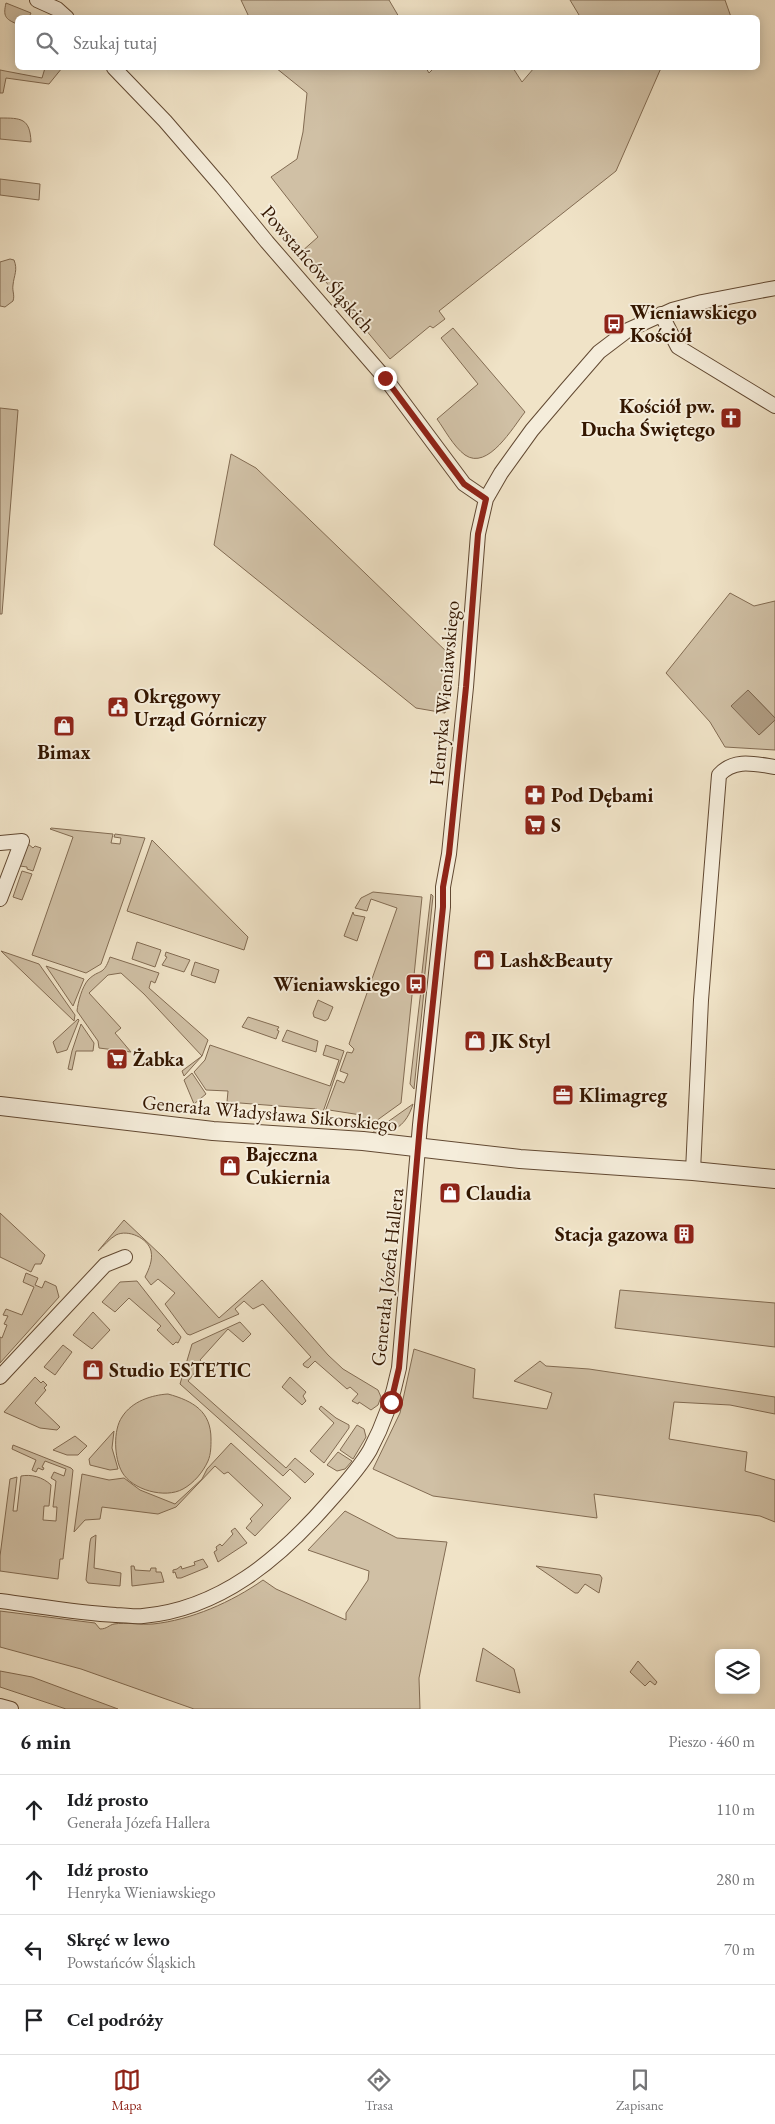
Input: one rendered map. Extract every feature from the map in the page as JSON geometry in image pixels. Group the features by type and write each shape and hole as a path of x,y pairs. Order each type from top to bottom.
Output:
{"street":[{"path":"37,0 57,9 64,15"},
{"name":"Powstańców Śląskich","path":"116,70 209,172 385,378 464,484 486,499"},
{"name":"Henryka Wieniawskiego","path":"419,1148 442,917 443,887 449,854 466,687 478,534 486,499 501,473 532,430 600,352 628,330 661,314 702,302 775,288"},
{"path":"661,314 678,347 775,406"},
{"path":"693,1171 701,1000 719,775 725,768 744,763 775,767"},
{"path":"0,843 22,842 0,899"},
{"name":"Generała Władysława Sikorskiego","path":"0,1106 213,1131 363,1142 520,1159 693,1171 775,1179"},
{"name":"Generała Józefa Hallera","path":"0,1601 69,1611 142,1616 183,1608 235,1586 253,1574 271,1560 318,1514 363,1461 378,1435 393,1395 399,1368 419,1148"},
{"path":"0,1377 105,1265 125,1257"},
{"path":"0,1706 11,1709"}],"shaded area":[{"path":"241,0 389,0 398,15 248,15"},
{"path":"570,0 725,0 730,15 579,15"},
{"path":"6,3 31,13 30,15 15,15 15,23 6,16"},
{"path":"0,70 42,78 44,70 60,70 49,84 6,78 3,93 0,93"},
{"path":"278,70 427,70 429,73 432,70 514,70 522,82 532,70 660,70 616,171 439,311 445,319 433,328 430,326 390,359 301,252 318,237 271,177 297,159 303,132 307,93"},
{"path":"0,118 14,118 23,121 29,128 31,142 0,139"},
{"path":"0,179 40,184 39,200 0,195"},
{"path":"10,259 14,260 16,267 13,287 14,299 5,307 0,306 0,262"},
{"path":"453,328 525,412 499,445 482,457 474,458 465,455 453,443 437,419 478,384 441,338"},
{"path":"0,408 18,410 2,614 0,614"},
{"path":"231,454 256,468 450,655 445,713 416,708 214,545"},
{"path":"730,593 754,606 775,601 775,718 748,690 759,735 775,720 775,750 725,747 710,722 666,673"},
{"path":"748,690 775,718 759,735 731,706"},
{"path":"51,828 113,834 111,843 120,844 121,838 114,837 115,834 145,838 101,964 86,973 32,955 73,837"},
{"path":"152,840 248,937 244,950 127,911"},
{"path":"28,844 33,848 35,846 41,848 33,871 27,869 27,867 20,866"},
{"path":"22,871 32,874 22,900 13,897"},
{"path":"373,892 422,897 401,1103 369,1126 361,1126 361,1115 329,1110 323,1122 321,1122 337,1080 344,1083 348,1074 340,1071 347,1052 352,1053 354,1049 349,1044 397,908 371,899 367,911 355,908 361,898"},
{"path":"431,894 433,896 424,982 421,981"},
{"path":"353,912 354,915 365,917 357,941 344,936"},
{"path":"137,942 161,950 155,967 132,959"},
{"path":"1,951 39,964 75,1015 74,1021"},
{"path":"166,952 190,960 184,972 162,965 167,957 165,956"},
{"path":"110,957 159,973 155,983 151,981 149,988 208,1040 202,1056 144,994 121,973 108,975 89,993 121,1028 115,1033 131,1052 99,1048 98,1041 77,1011 86,983 92,976 103,970"},
{"path":"195,962 219,970 215,983 191,975"},
{"path":"46,966 84,979 73,1006"},
{"path":"421,990 424,991 414,1089 410,1084"},
{"path":"318,1000 333,1007 328,1019 325,1021 314,1017 313,1013"},
{"path":"248,1017 279,1027 276,1039 242,1027"},
{"path":"78,1019 67,1050 57,1053 53,1042"},
{"path":"81,1024 94,1043 93,1051 76,1051 72,1070 68,1069"},
{"path":"287,1030 318,1041 316,1052 282,1041"},
{"path":"210,1045 330,1086 339,1060 323,1055 326,1045 344,1051 324,1109 317,1122 317,1109 227,1102 228,1091 206,1090 194,1072 205,1060"},
{"path":"202,1056 184,1076 182,1071"},
{"path":"192,1073 206,1094 194,1104 184,1080"},
{"path":"413,1104 407,1117 398,1127 387,1132 372,1133"},
{"path":"0,1213 45,1255 41,1264 35,1264 31,1272 0,1257"},
{"path":"124,1220 162,1256 219,1318 262,1280 328,1355 343,1369 378,1390 381,1397 378,1405 371,1410 359,1402 358,1404 352,1401 358,1394 350,1387 347,1389 315,1361 308,1368 304,1366 303,1364 311,1357 263,1304 253,1309 244,1301 235,1309 239,1314 190,1335 187,1334 165,1304 175,1293 158,1279 151,1285 145,1277 151,1258 151,1251 146,1242 132,1234 121,1233 113,1237 98,1251"},
{"path":"26,1273 38,1278 35,1285 42,1288 45,1281 56,1286 59,1297 0,1363 0,1337 2,1338 7,1325 4,1324 8,1316 3,1315 6,1309 22,1315 34,1287 23,1282"},
{"path":"137,1281 181,1337 178,1343 176,1342 173,1345 157,1330 161,1326 129,1298 115,1312 102,1302 120,1282"},
{"path":"620,1290 775,1303 775,1347 615,1328"},
{"path":"93,1312 110,1330 92,1349 73,1335"},
{"path":"240,1322 251,1334 243,1342 228,1329 200,1360 203,1363 188,1381 286,1468 295,1458 314,1474 305,1483 290,1469 283,1476 180,1384 192,1344"},
{"path":"63,1345 72,1352 55,1375 44,1367"},
{"path":"414,1349 475,1369 473,1398 547,1409 552,1393 514,1381 540,1361 546,1366 589,1369 775,1397 775,1414 730,1405 674,1402 669,1439 747,1452 745,1471 775,1480 775,1522 760,1516 594,1494 597,1518 433,1496 373,1469 400,1413"},
{"path":"35,1377 41,1383 43,1381 47,1385 44,1388 46,1390 35,1403 60,1427 57,1430 40,1428 4,1412"},
{"path":"290,1377 306,1392 303,1396 306,1401 302,1405 282,1387"},
{"path":"168,1394 193,1404 204,1414 210,1429 211,1450 206,1465 191,1484 176,1492 158,1493 133,1484 122,1472 117,1459 116,1436 119,1423 126,1411 149,1397"},
{"path":"321,1406 336,1418 349,1425 349,1428 324,1463 310,1451 334,1423 319,1409"},
{"path":"357,1425 364,1429 366,1437 353,1459 340,1450"},
{"path":"114,1431 112,1448 118,1469 110,1470 90,1465 89,1459"},
{"path":"75,1436 87,1446 78,1455 67,1455 53,1450"},
{"path":"231,1443 291,1498 255,1536 246,1528 252,1521 250,1519 263,1505 228,1472 224,1474 215,1466 176,1507 158,1514 102,1507 100,1519 85,1520 74,1532 82,1474 109,1480 124,1478 140,1490 175,1504 202,1479 207,1469"},
{"path":"13,1445 73,1470 63,1559 60,1559 58,1579 0,1571 0,1556 10,1479 17,1477 13,1511 17,1511 21,1476 37,1477 51,1485 49,1506 44,1506 43,1520 56,1521 57,1507 53,1507 56,1481 51,1478 54,1472 64,1476 66,1469 45,1461 42,1467 44,1468 43,1470 38,1468 36,1472 32,1470 36,1460 12,1449"},
{"path":"338,1452 352,1461 345,1469 337,1471 327,1465"},
{"path":"345,1511 397,1538 447,1542 419,1678 420,1709 194,1709 81,1669 0,1647 0,1611 95,1623 100,1629 119,1623 153,1624 182,1619 211,1609 238,1596 263,1580 276,1589 346,1620 346,1613 368,1580 369,1571 308,1550"},
{"path":"235,1528 247,1543 218,1562 214,1552 217,1550 216,1547 220,1544 222,1546 233,1534 231,1531"},
{"path":"96,1535 94,1568 121,1573 120,1586 88,1583 86,1580 90,1542 91,1538"},
{"path":"203,1559 208,1567 181,1578 177,1578 175,1572 173,1573 173,1570 181,1566 182,1569 195,1565 194,1562"},
{"path":"131,1566 134,1566 135,1570 150,1571 151,1568 156,1568 156,1572 161,1572 164,1582 132,1586"},
{"path":"536,1566 600,1575 602,1578 599,1593 585,1584 578,1593 575,1593"},
{"path":"483,1648 514,1669 520,1693 476,1681"},
{"path":"638,1661 657,1682 655,1685 650,1681 645,1686 630,1672"},
{"path":"0,1671 32,1677 118,1709 66,1709 0,1687"}],"place":[{"name":"Wieniawskiego Kościół","path":"614,324"},
{"name":"Kościół pw. Ducha Świętego","path":"731,418"},
{"name":"Okręgowy Urząd Górniczy","path":"118,707"},
{"name":"Bimax","path":"64,726"},
{"name":"Pod Dębami","path":"535,795"},
{"name":"S","path":"535,825"},
{"name":"Lash&Beauty","path":"484,960"},
{"name":"Wieniawskiego","path":"416,984"},
{"name":"JK Styl","path":"475,1041"},
{"name":"Żabka","path":"117,1059"},
{"name":"Klimagreg","path":"563,1095"},
{"name":"Bajeczna Cukiernia","path":"230,1166"},
{"name":"Claudia","path":"450,1193"},
{"name":"Stacja gazowa","path":"684,1234"},
{"name":"Studio ESTETIC","path":"93,1370"}],"route":[{"path":"385,378 464,484 486,499 478,534 466,687 449,854 443,887 443,907 420,1125 412,1240 399,1368 391,1402"}]}
